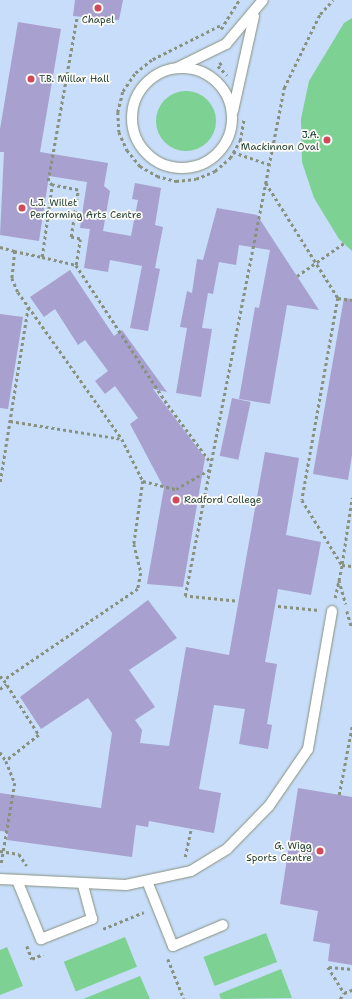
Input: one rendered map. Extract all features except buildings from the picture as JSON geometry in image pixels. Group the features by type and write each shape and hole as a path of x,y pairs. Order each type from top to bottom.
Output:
{"lane":[{"path":"255,14 224,147 212,159 196,167 179,169 162,165 148,156 137,142 132,125 133,108 148,80 177,68 226,44 255,14 263,0"},
{"path":"177,68 208,75 220,86 232,115"},
{"path":"0,879 83,885 126,885 191,872 227,849 269,806 308,749 332,611"},
{"path":"18,880 41,939 92,919 83,885"},
{"path":"147,881 173,946 224,925"}],"path":[{"path":"235,601 185,596 284,88 320,14 333,0"},
{"path":"77,17 48,181 52,185 78,190 71,237 80,238 76,265 168,405 211,462"},
{"path":"220,26 152,60 135,74 123,92 118,112 119,132 127,150 140,166 157,176 176,181 196,179 215,171 233,152 240,141 244,114"},
{"path":"218,66 237,89"},
{"path":"233,152 270,164"},
{"path":"266,182 338,298 302,500 342,565"},
{"path":"42,256 52,185"},
{"path":"297,276 344,243"},
{"path":"0,247 76,265"},
{"path":"4,680 138,589 141,574 134,544 143,481 122,439 28,307 12,278 15,251"},
{"path":"338,298 352,300"},
{"path":"0,482 28,307"},
{"path":"10,421 122,439"},
{"path":"143,481 176,489 210,470"},
{"path":"278,606 332,611 342,565 352,498"},
{"path":"342,565 352,566"},
{"path":"0,676 39,735 6,761"},
{"path":"0,689 6,684"},
{"path":"339,795 352,726"},
{"path":"0,752 6,761 15,784 2,852 0,874"},
{"path":"178,860 185,858 191,828"},
{"path":"2,852 19,854 29,868 36,868"},
{"path":"344,993 328,967 352,969"},
{"path":"340,999 344,993 352,990"}],"shaded area":[{"name":"Radford College","path":"0,0 352,0 352,999 0,999"}],"green space":[{"name":"J.A. Mackinnon Oval","path":"352,18 352,251 339,239 314,198 302,162 301,119 309,81 344,23"},
{"path":"186,91 203,96 211,104 216,121 211,138 203,146 186,151 169,146 161,138 156,121 161,104 169,96"},
{"path":"266,933 277,962 215,986 203,957"},
{"path":"125,937 137,967 76,991 64,962"},
{"path":"7,947 23,986 0,995 0,950"},
{"path":"281,969 292,998 221,999 219,994"},
{"path":"140,976 150,999 83,999"}],"place":[{"name":"Chapel","path":"98,8"},
{"name":"T.B. Millar Hall","path":"31,79"},
{"name":"J.A. Mackinnon Oval","path":"327,140"},
{"name":"L.J. Willet Performing Arts Centre","path":"22,208"},
{"name":"Radford College","path":"176,500"},
{"name":"G. Wigg Sports Centre","path":"320,851"}]}
